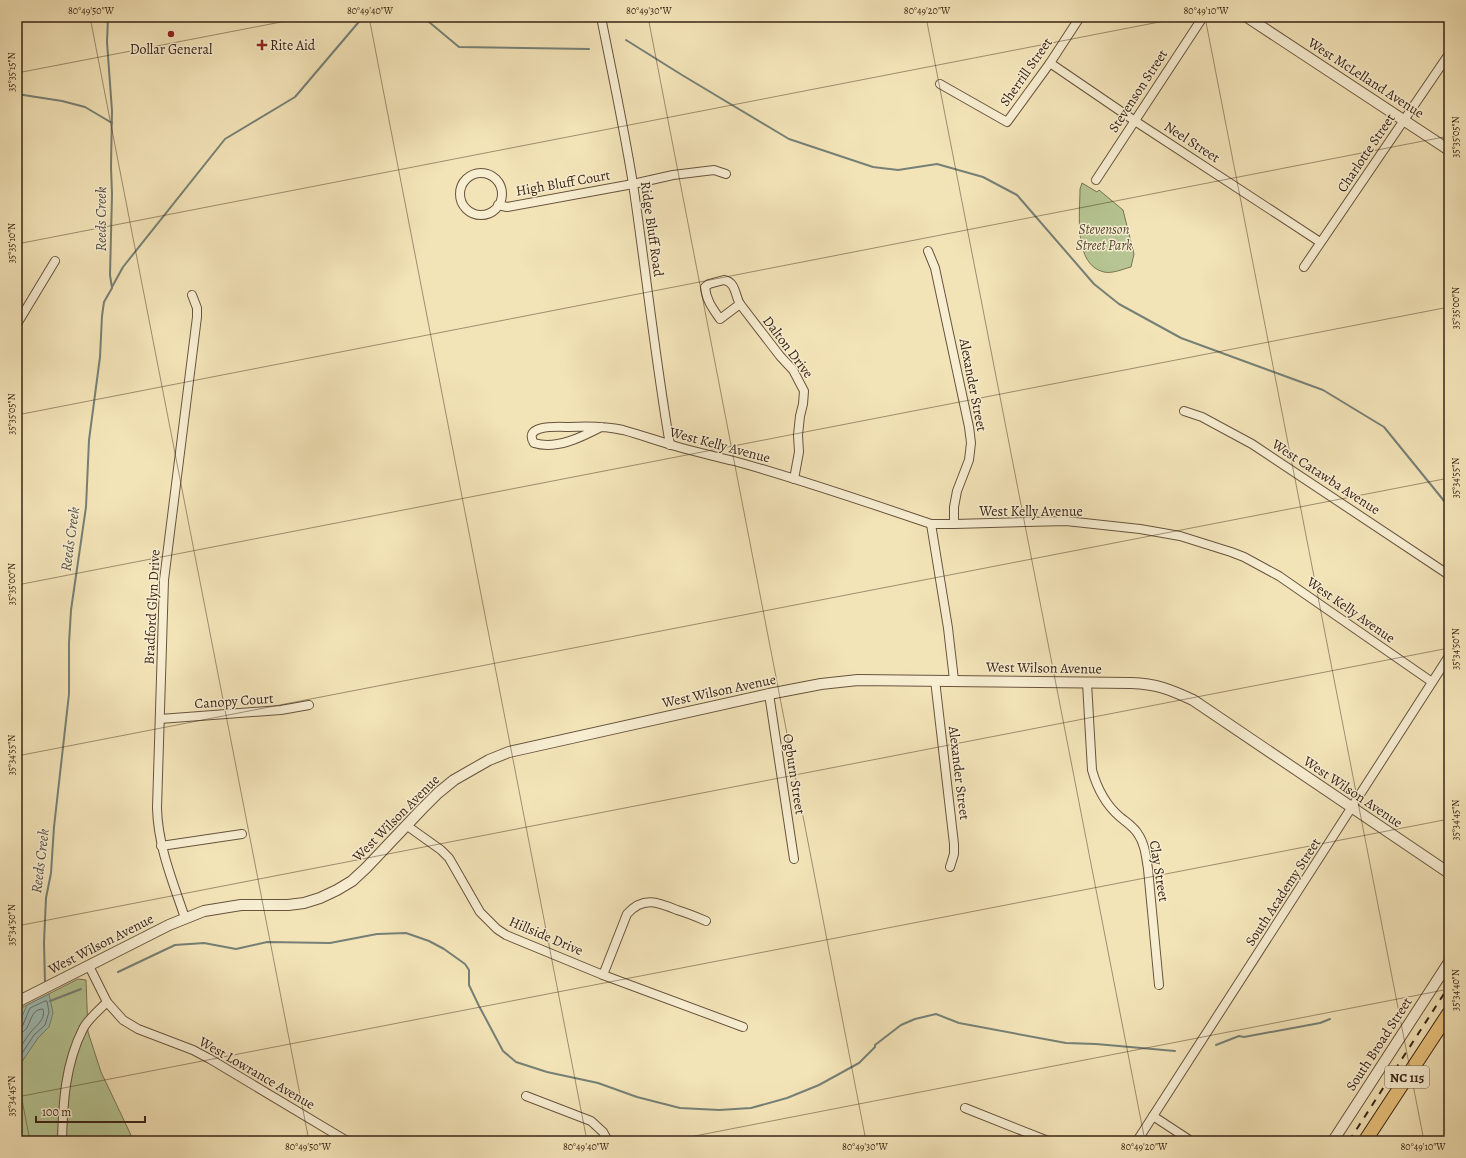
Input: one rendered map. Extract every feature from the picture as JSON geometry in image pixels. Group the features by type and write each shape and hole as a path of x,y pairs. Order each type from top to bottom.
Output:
{"main road":[{"name":"NC 115","path":"1365,1141 1449,1013"}],"street":[{"name":"Ridge Bluff Road","path":"601,17 633,184 654,346 670,445"},
{"name":"Sherrill Street","path":"940,84 1007,122 1050,63 1080,17"},
{"name":"Stevenson Street","path":"1096,180 1203,17"},
{"name":"West McLelland Avenue","path":"1248,17 1449,150"},
{"name":"Charlotte Street","path":"1304,267 1449,54"},
{"name":"Neel Street","path":"1050,63 1320,242"},
{"name":"High Bluff Court","path":"498,205 507,207 633,184 673,175 714,170 726,174"},
{"name":"High Bluff Court","path":"476,173 485,173 492,176 498,182 501,189 501,197 498,205 492,211 485,214 477,214 469,211 460,198 460,190 463,182 469,176 476,173"},
{"name":"Alexander Street","path":"928,251 935,268 969,427 971,443 969,460 957,491 954,507 954,524"},
{"path":"17,324 55,261"},
{"name":"Dalton Drive","path":"740,304 720,319 709,303 705,292 705,287 724,280 733,284 736,298 792,370 804,391 798,435 799,452 794,479"},
{"name":"Bradford Glyn Drive","path":"185,918 161,846 158,832 157,808 164,580 198,317 197,308 192,295"},
{"name":"West Catawba Avenue","path":"1184,411 1202,417 1252,444 1449,575"},
{"name":"West Kelly Avenue","path":"601,427 574,440 554,444 534,443 531,437 532,433 536,430 545,427 593,426 601,427 622,430 670,445 735,461 931,524 1066,521 1140,529 1180,536 1244,556 1279,576 1432,682"},
{"path":"931,524 948,628 954,680"},
{"name":"South Academy Street","path":"1137,1141 1449,656"},
{"name":"West Wilson Avenue","path":"17,1002 185,918 204,911 241,905 288,906 320,898 337,890 352,881 366,868 438,793 454,780 489,760 509,752 769,694 821,684 858,680 954,680 1151,684 1170,690 1192,700 1449,873"},
{"name":"Alexander Street","path":"935,680 954,844 954,854 950,867"},
{"name":"Clay Street","path":"1087,683 1092,770 1096,782 1100,792 1113,810 1138,833 1145,852 1160,985"},
{"name":"Ogburn Street","path":"769,694 794,859"},
{"name":"Canopy Court","path":"160,719 280,710 309,706"},
{"name":"Hillside Drive","path":"406,825 441,850 449,858 480,912 497,929 518,941 603,975 743,1027"},
{"path":"161,846 242,834"},
{"path":"603,975 626,914 632,908 641,904 657,902 706,921"},
{"name":"South Broad Street","path":"1334,1141 1449,962"},
{"name":"West Lowrance Avenue","path":"89,966 107,1002 123,1020 138,1029 193,1050 210,1059 347,1141"},
{"path":"62,1141 64,1098 74,1052 83,1028 107,1002"},
{"path":"526,1096 591,1121 603,1132 608,1141"},
{"path":"965,1108 1048,1141"},
{"path":"1153,1116 1191,1141"}],"green space":[{"name":"Stevenson Street Park","path":"1082,183 1097,192 1099,190 1123,210 1134,254 1131,267 1114,272 1104,272 1094,267 1087,259 1080,237 1079,224 1080,189"},
{"path":"78,979 86,980 88,1032 101,1072 133,1141 17,1141 17,1010"}],"water":[{"path":"49,994 53,1013 49,1027 38,1038 17,1069 17,1028 27,1005"}],"waterway":[{"name":"Reeds Creek","path":"45,983 44,942 46,898 51,873 54,827 69,694 69,643 71,610 86,507 89,440 100,357 102,316 104,302 112,288 110,275 112,111 107,42 108,17"},
{"path":"112,287 123,267 225,139 295,97 363,17"},
{"path":"423,17 459,47 589,49"},
{"path":"626,40 789,139 873,167 898,170 937,164 983,177 1017,195 1094,284 1119,304 1181,338 1323,390 1384,427 1449,507"},
{"path":"17,94 62,101 85,107 112,123"},
{"path":"118,972 175,945 204,943 236,949 267,942 330,943 377,934 406,933 429,941 444,949 465,964 469,970 469,985 479,1006 503,1051 516,1062 547,1072 598,1083 637,1097 680,1108 719,1110 751,1108 787,1098 819,1085 859,1063 875,1047 875,1045 901,1025 915,1019 936,1014 959,1023 1066,1043 1175,1051"},
{"path":"50,1001 81,989"},
{"path":"1216,1045 1239,1036 1244,1037 1320,1023 1330,1019"}],"railway":[{"path":"1349,1141 1449,986"}],"place":[{"name":"Dollar General","path":"171,34"},
{"name":"Rite Aid","path":"262,45"}]}
